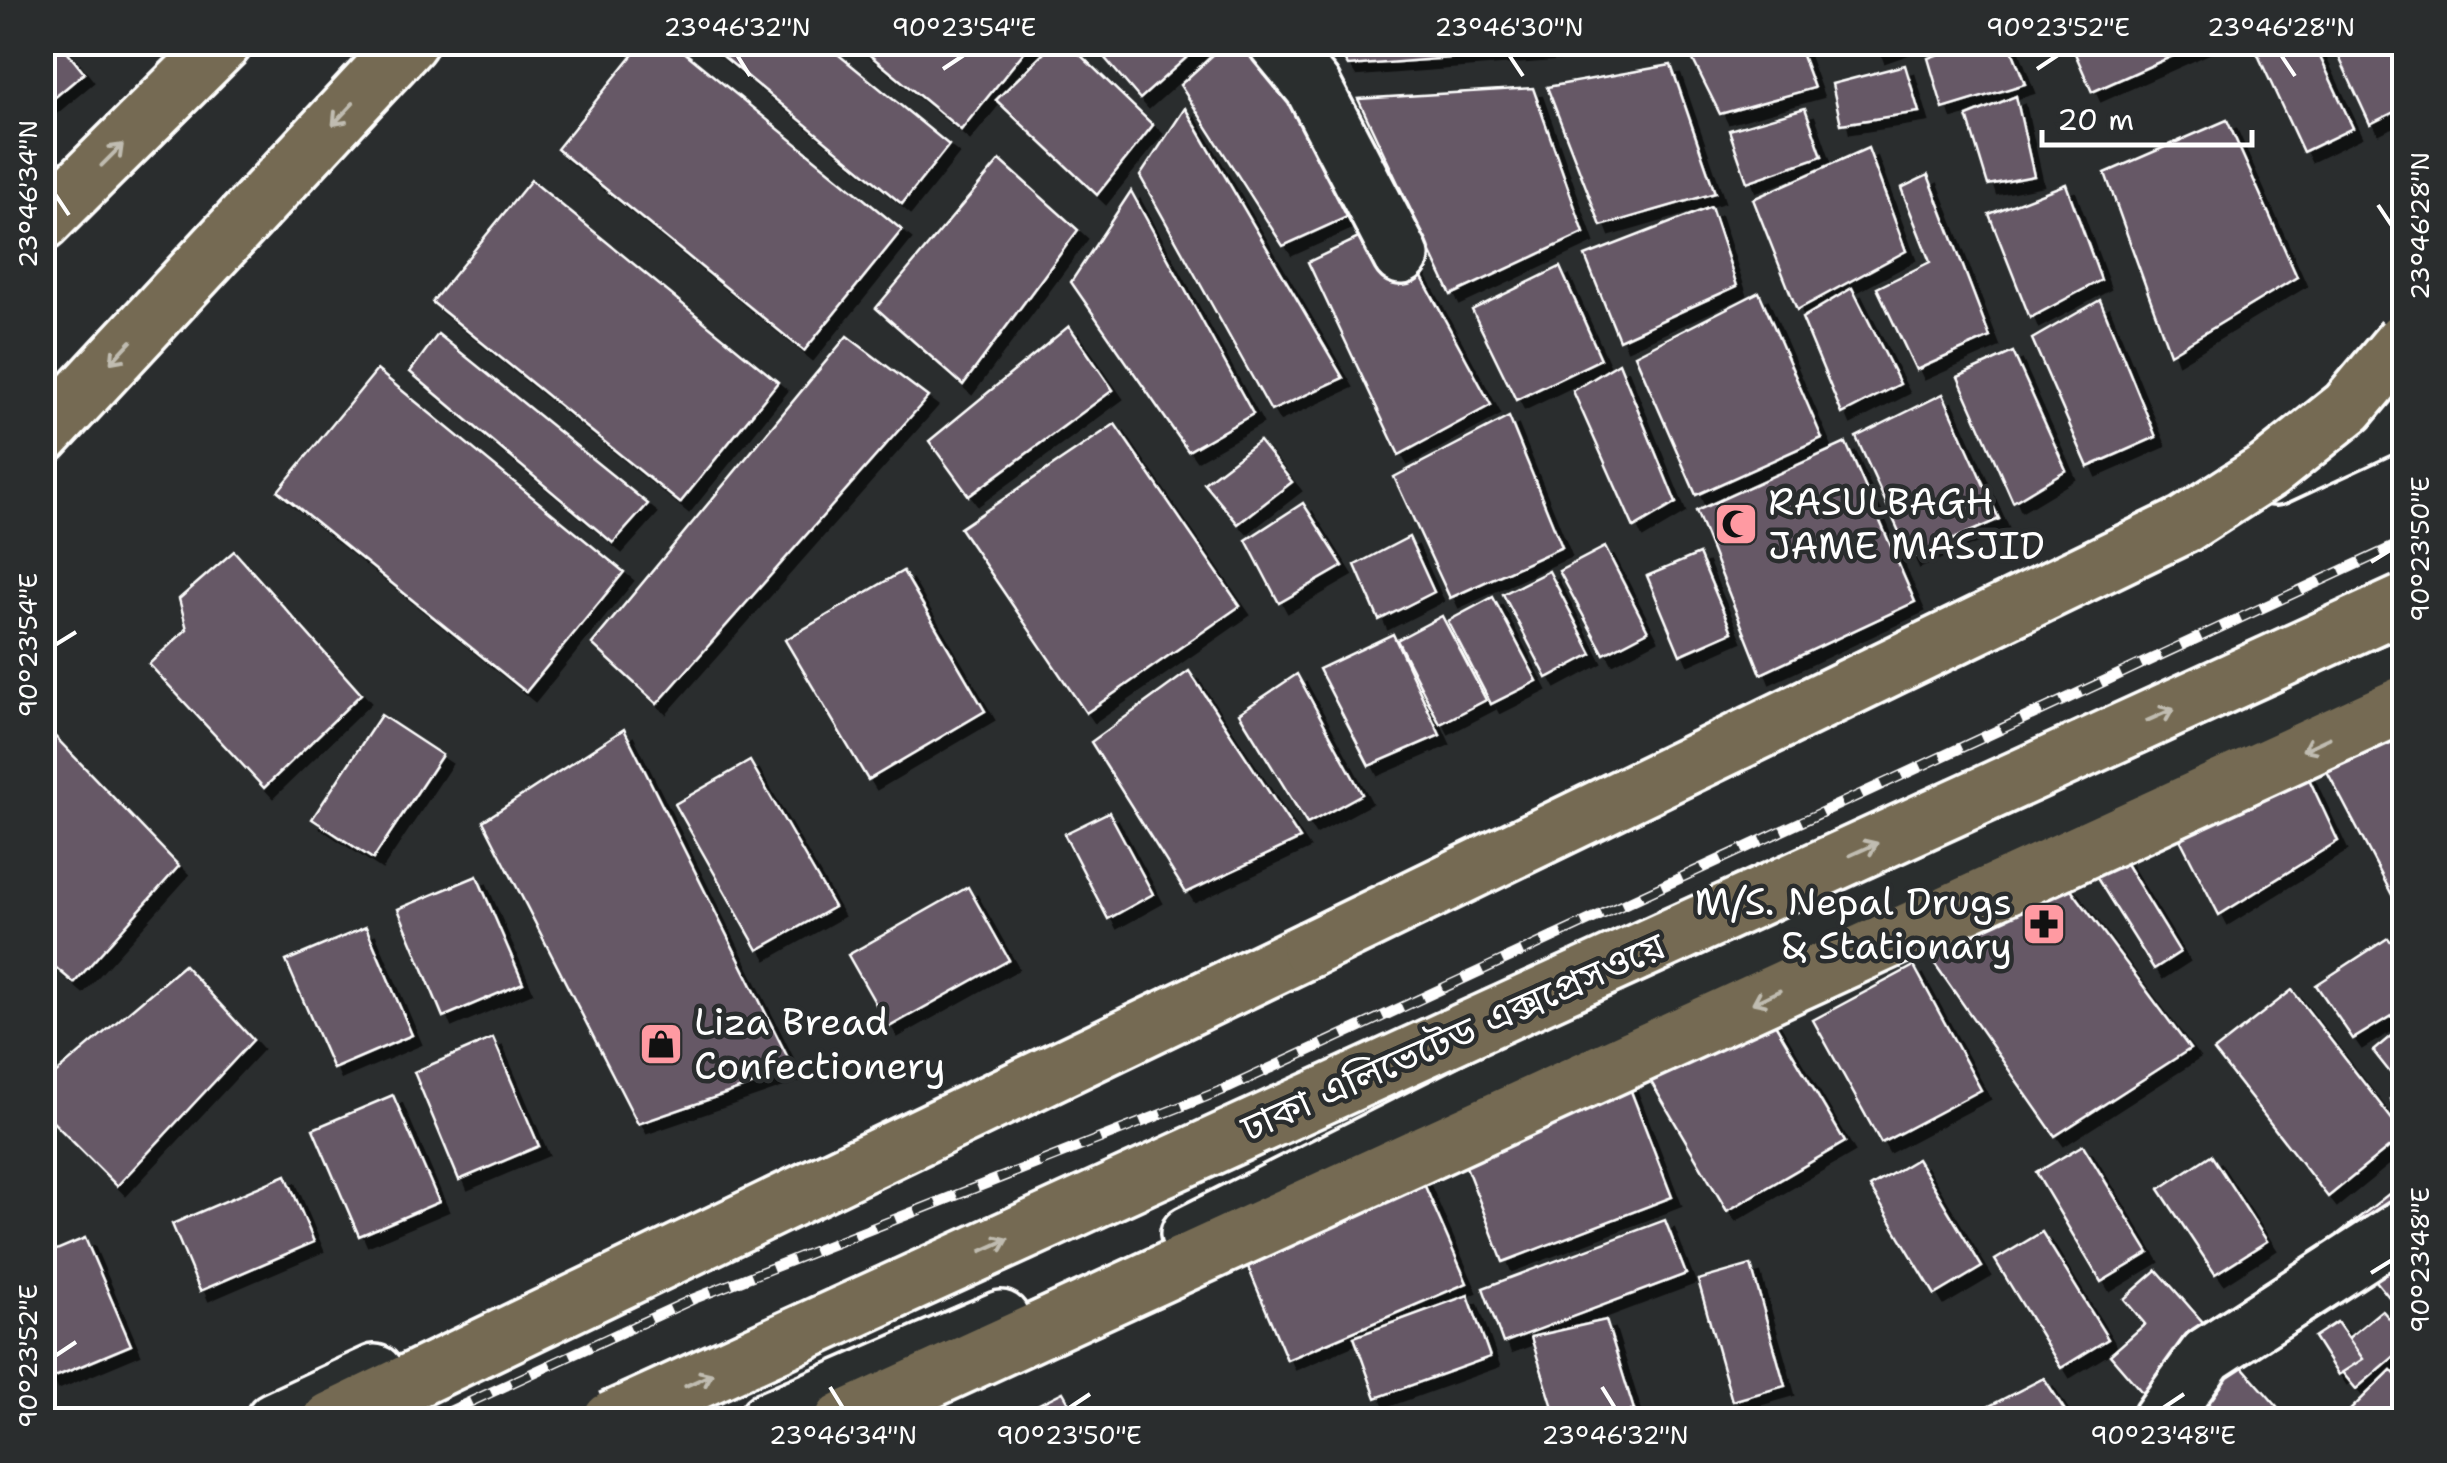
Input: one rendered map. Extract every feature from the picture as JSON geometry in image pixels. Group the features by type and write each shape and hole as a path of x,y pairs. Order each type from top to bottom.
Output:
{"main road":[{"path":"42,224 224,42"},
{"path":"42,436 409,42"},
{"path":"331,1420 2184,526 2268,471 2348,406 2404,340"},
{"name":"ঢাকা এলিভেটেড এক্সপ্রেসওয়ে","path":"611,1420 2404,603"},
{"path":"844,1420 2404,704"}],"street":[{"path":"1276,42 1313,87 1401,256"},
{"path":"274,1420 2404,416"},
{"path":"767,1420 1133,1262 1891,882 2404,668"},
{"path":"2160,1420 2207,1355 2404,1227"}],"building":[{"path":"42,42 59,42 84,73 42,108"},
{"path":"643,42 672,42 902,230 804,351 557,149"},
{"path":"706,42 823,42 949,145 902,204"},
{"path":"854,42 1032,42 961,130"},
{"path":"1055,42 1067,42 1153,125 1097,195 996,100"},
{"path":"1091,42 1204,42 1140,99"},
{"path":"1227,42 1267,42 1367,208 1283,246 1180,85"},
{"path":"1333,42 1644,42 1644,43 1348,66"},
{"path":"1684,42 1797,42 1814,88 1720,114"},
{"path":"1872,42 1907,42 1876,53"},
{"path":"1972,42 2009,42 2025,84 1943,109 1928,58"},
{"path":"2070,42 2204,42 2092,92"},
{"path":"2252,42 2313,42 2353,128 2303,152"},
{"path":"2332,42 2394,42 2404,65 2404,107 2370,124"},
{"path":"1671,65 1715,193 1601,226 1547,87"},
{"path":"1905,65 1919,112 1841,124 1832,84"},
{"path":"1533,88 1584,233 1451,295 1358,99"},
{"path":"2016,96 2034,176 1988,185 1967,116"},
{"path":"1185,108 1343,378 1271,411 1140,176"},
{"path":"1805,108 1822,156 1747,182 1729,130"},
{"path":"2227,120 2297,277 2170,354 2105,173"},
{"path":"1868,148 1906,251 1797,310 1753,199"},
{"path":"1000,160 1078,230 963,385 876,308"},
{"path":"1928,175 1990,337 1916,370 1877,288 1930,262 1901,188"},
{"path":"531,180 778,382 680,503 432,302"},
{"path":"2066,184 2101,280 2030,318 1989,214"},
{"path":"1131,191 1253,414 1188,451 1071,282"},
{"path":"1711,207 1737,286 1619,340 1585,256"},
{"path":"1392,222 1491,405 1399,455 1308,262"},
{"path":"1560,267 1601,359 1516,400 1472,310"},
{"path":"1852,288 1900,384 1842,414 1802,318"},
{"path":"1759,292 1822,438 1696,495 1635,355"},
{"path":"2100,300 2156,437 2088,467 2032,339"},
{"path":"1069,326 1113,390 969,496 929,441"},
{"path":"438,334 648,504 613,543 410,372"},
{"path":"847,336 928,397 657,704 592,644"},
{"path":"2013,352 2066,470 2013,502 1958,377"},
{"path":"1619,363 1676,503 1634,528 1573,391"},
{"path":"377,370 624,572 526,692 278,491"},
{"path":"1943,394 1999,519 1911,558 1856,437"},
{"path":"1509,417 1562,547 1450,598 1394,477"},
{"path":"1115,424 1240,606 1086,713 960,528"},
{"path":"1259,441 1292,482 1238,524 1204,483"},
{"path":"1846,443 1915,602 1761,674 1696,511"},
{"path":"1303,503 1343,566 1279,603 1246,540"},
{"path":"1409,537 1434,592 1379,620 1355,565"},
{"path":"1605,547 1648,631 1604,654 1559,571"},
{"path":"234,551 361,694 264,788 149,664 187,629 179,599"},
{"path":"1699,554 1732,632 1680,655 1647,576"},
{"path":"903,571 985,711 868,780 785,640"},
{"path":"1549,571 1592,654 1547,678 1503,594"},
{"path":"1493,597 1537,681 1491,704 1448,621"},
{"path":"1442,616 1486,700 1440,724 1397,640"},
{"path":"1393,634 1440,735 1369,766 1319,669"},
{"path":"1189,671 1300,839 1186,893 1091,742"},
{"path":"1297,674 1362,794 1307,824 1239,713"},
{"path":"2380,708 2404,767 2404,907 2400,910 2310,739"},
{"path":"381,715 442,755 373,859 312,819"},
{"path":"42,723 179,866 74,983 42,956"},
{"path":"624,729 794,1070 638,1124 483,821"},
{"path":"2295,749 2338,841 2219,915 2162,804"},
{"path":"750,761 834,907 758,950 675,804"},
{"path":"1109,812 1153,894 1108,919 1064,834"},
{"path":"2117,849 2180,952 2154,969 2090,867"},
{"path":"2051,862 2190,1049 2055,1136 1912,931"},
{"path":"477,876 523,983 443,1017 398,909"},
{"path":"968,887 1009,960 889,1027 848,955"},
{"path":"366,927 412,1035 333,1069 286,961"},
{"path":"2388,938 2404,958 2404,1008 2353,1039 2316,985"},
{"path":"184,965 253,1040 117,1186 42,1111 42,1085"},
{"path":"1914,966 1981,1090 1881,1143 1813,1020"},
{"path":"2292,990 2404,1135 2328,1197 2214,1051"},
{"path":"1762,1002 1845,1142 1727,1211 1644,1070"},
{"path":"2404,1025 2404,1081 2400,1085 2373,1051"},
{"path":"1610,1037 1672,1197 1503,1262 1441,1102"},
{"path":"493,1038 539,1146 459,1180 414,1072"},
{"path":"2404,1089 2404,1120 2390,1099"},
{"path":"393,1095 439,1202 359,1236 313,1129"},
{"path":"2083,1145 2149,1253 2101,1282 2036,1173"},
{"path":"2211,1155 2267,1241 2215,1274 2159,1189"},
{"path":"1917,1159 1982,1267 1935,1295 1870,1187"},
{"path":"286,1175 314,1242 200,1291 172,1224"},
{"path":"1421,1177 1467,1283 1287,1360 1243,1255"},
{"path":"2404,1182 2404,1293 2393,1302 2338,1234"},
{"path":"1665,1220 1686,1274 1503,1343 1483,1288"},
{"path":"2042,1232 2108,1339 2061,1368 1995,1260"},
{"path":"85,1238 131,1345 50,1379 42,1360 42,1256"},
{"path":"1751,1265 1785,1386 1732,1401 1698,1280"},
{"path":"2157,1270 2289,1420 2166,1420 2110,1355 2145,1324 2124,1299"},
{"path":"1468,1295 1490,1357 1376,1398 1354,1337"},
{"path":"2382,1310 2404,1336 2404,1348 2356,1389 2328,1355"},
{"path":"1606,1320 1634,1410 1597,1420 1557,1420 1531,1337"},
{"path":"2337,1322 2363,1359 2338,1375 2314,1337"},
{"path":"2391,1370 2404,1384 2404,1420 2344,1420 2342,1418"},
{"path":"2044,1378 2071,1420 1979,1420 1974,1414"},
{"path":"1063,1392 1079,1420 1007,1420"}],"tram line":[{"path":"597,1420 722,1362 1255,1152 2404,611"}],"railway":[{"path":"431,1420 693,1299 1228,1088 2404,542"}],"place":[{"name":"RASULBAGH JAME MASJID","path":"1736,524"},
{"name":"M/S. Nepal Drugs & Stationary","path":"2044,924"},
{"name":"Liza Bread Confectionery","path":"661,1044"}]}
